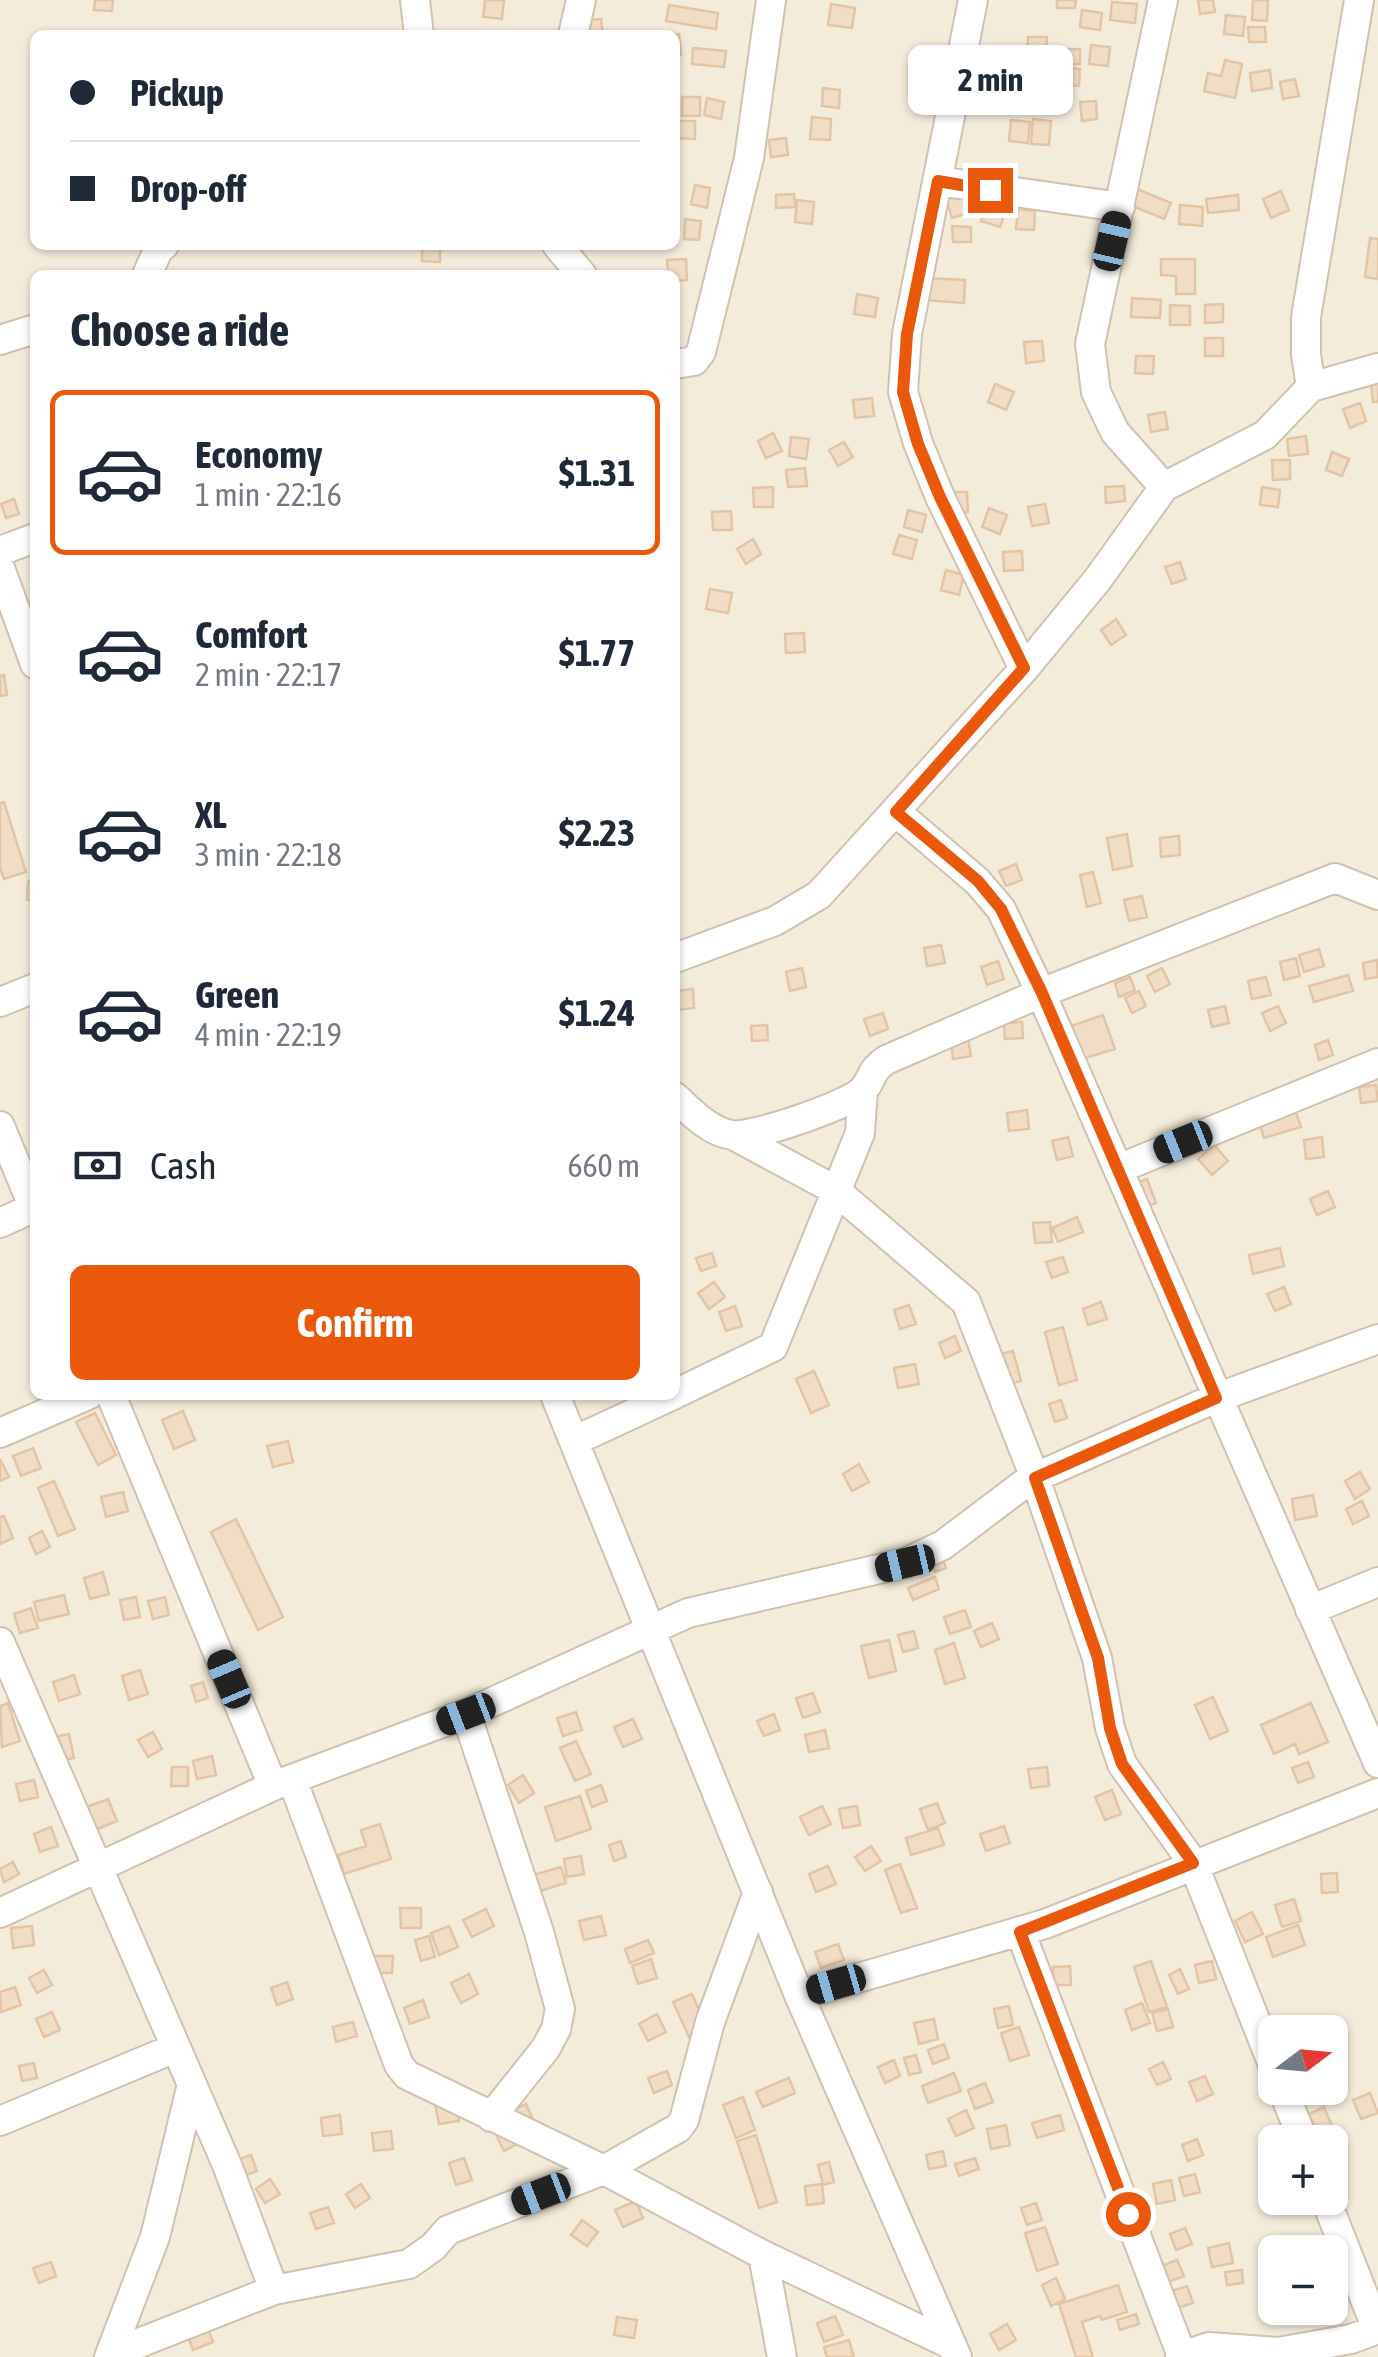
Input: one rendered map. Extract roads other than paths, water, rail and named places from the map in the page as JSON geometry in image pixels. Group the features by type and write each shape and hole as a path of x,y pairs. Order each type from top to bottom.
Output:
{"street":[{"path":"415,0 418,30"},
{"path":"574,30 581,0"},
{"path":"680,363 694,362 702,352 749,158 771,0"},
{"path":"973,0 907,334 903,392 918,444 940,497 1024,668"},
{"path":"1163,0 1090,344 1096,392 1115,432 1164,487"},
{"path":"1311,387 1306,317 1359,0"},
{"path":"938,181 1120,206"},
{"path":"561,250 578,270"},
{"path":"0,340 30,331"},
{"path":"680,956 775,921 820,895 1024,668 1098,580 1164,487 1265,434 1311,387 1378,368"},
{"path":"0,550 30,540"},
{"path":"0,568 30,650"},
{"path":"896,812 978,881 1001,909 1042,993 1378,1763"},
{"path":"680,1391 773,1347 860,1133 863,1090 872,1070 886,1060 1042,993 1335,878 1378,895"},
{"path":"0,1002 30,990"},
{"path":"1118,1169 1378,1063"},
{"path":"733,1135 769,1130 863,1090"},
{"path":"680,1102 695,1115 834,1190 963,1297 1035,1478 1098,1658 1110,1728 1122,1764 1193,1863 1258,2027"},
{"path":"0,1126 30,1196"},
{"path":"0,1223 30,1210"},
{"path":"0,1913 282,1782 466,1714 688,1613 905,1563 943,1545 1035,1478 1216,1398 1378,1339"},
{"path":"0,1433 76,1400"},
{"path":"113,1400 282,1782 399,2065 417,2082 604,2170 763,2256 955,2351"},
{"path":"557,1400 799,1995 955,2351"},
{"path":"574,1441 661,1400"},
{"path":"1310,1610 1378,1582"},
{"path":"0,1642 9,1689 98,1868 227,2165 274,2290"},
{"path":"466,1714 540,1932 560,2009 546,2048 491,2117"},
{"path":"799,1995 1020,1932 1378,1793"},
{"path":"110,2356 274,2290 409,2264 448,2230 604,2170 670,2135 684,2120 710,2022 758,1892"},
{"path":"1020,1932 1181,2356 1209,2346 1278,2352 1350,2339 1378,2329 1332,2215"},
{"path":"0,2122 176,2048"},
{"path":"110,2356 155,2237 192,2084"},
{"path":"763,2256 782,2357"}]}
